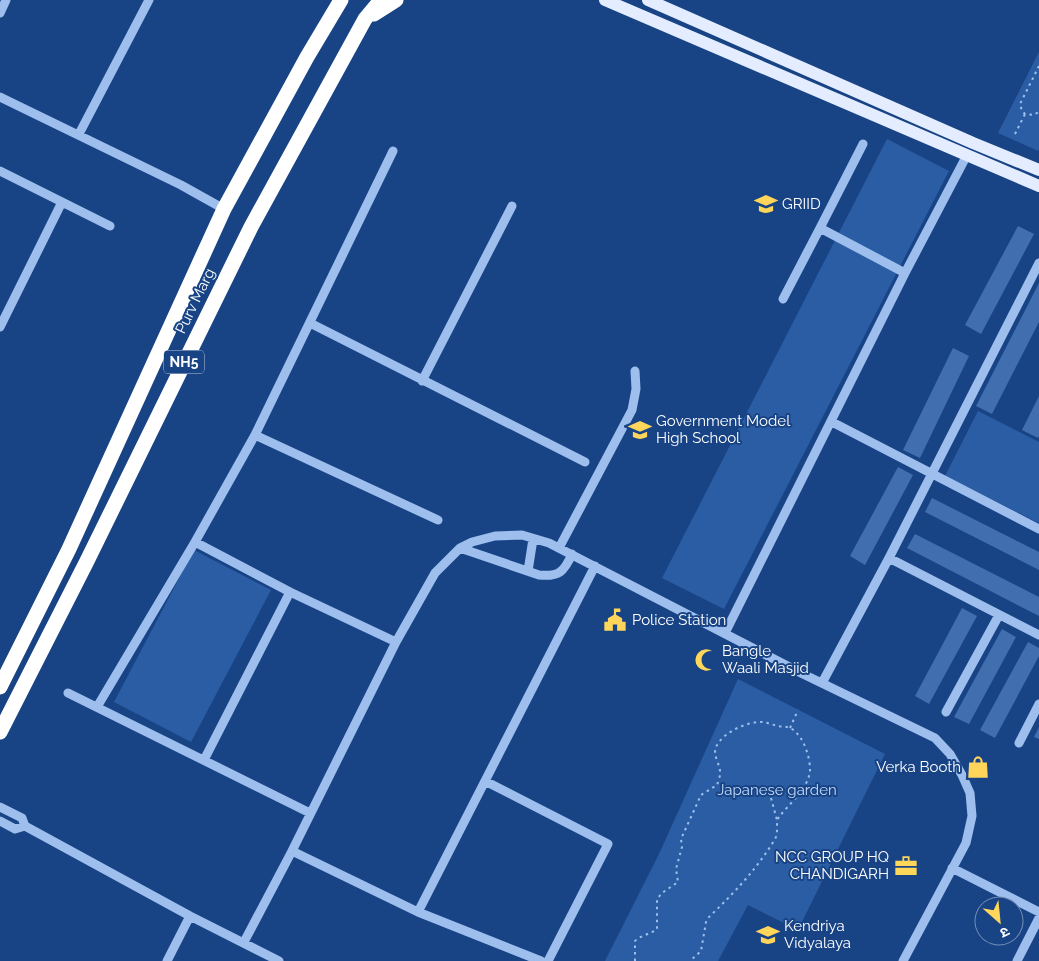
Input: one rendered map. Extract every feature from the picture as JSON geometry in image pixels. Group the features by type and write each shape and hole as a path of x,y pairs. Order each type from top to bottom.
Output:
{"highway":[{"name":"Purv Marg","path":"0,687 69,549 224,209 307,57 341,0"},
{"name":"Purv Marg","path":"0,732 87,561 251,227 365,19 380,0"},
{"path":"365,19 396,0"}],"main road":[{"path":"606,0 1039,186"},
{"path":"648,0 973,143 1038,166"}],"street":[{"path":"0,13 6,0"},
{"path":"79,134 149,0"},
{"path":"1,101 79,134 181,185 224,209"},
{"path":"783,299 863,144"},
{"path":"97,707 195,542 255,435 393,151"},
{"path":"724,633 967,155"},
{"path":"0,171 110,226"},
{"path":"0,328 62,202"},
{"path":"422,380 512,206"},
{"path":"820,228 905,274"},
{"path":"822,683 889,558 1039,263"},
{"path":"310,323 585,462"},
{"path":"559,548 632,410 636,389 635,371"},
{"path":"832,422 1039,530"},
{"path":"255,435 438,520"},
{"path":"244,942 292,851 396,642 435,573 460,548 472,542 495,536 522,535 549,543 572,554 822,683 935,738 950,754 970,793 972,816 966,843 903,961"},
{"path":"528,571 533,538"},
{"path":"195,542 290,592 396,642"},
{"path":"460,548 539,575 550,576 561,572 566,567 572,554"},
{"path":"889,558 1039,635"},
{"path":"418,912 595,566"},
{"path":"204,760 290,592"},
{"path":"946,712 999,615"},
{"path":"68,692 310,813"},
{"path":"1018,743 1039,704"},
{"path":"485,781 608,844 548,961"},
{"path":"0,807 22,818 25,826 190,916 279,961"},
{"path":"3,824 15,829 25,826"},
{"path":"292,851 418,912 541,961"},
{"path":"952,868 1039,912"},
{"path":"167,961 190,916"},
{"path":"1017,961 1039,918"}],"path":[{"path":"1039,66 1020,100 1020,107 1025,114 1033,115 1039,112"},
{"path":"1015,134 1025,114"},
{"path":"790,728 798,710"},
{"path":"635,961 635,941 638,938 652,934 657,929 657,899 662,893 678,882 676,869 682,847 681,839 693,811 701,795 717,785 720,773 714,754 715,747 721,739 738,728 765,722 790,728 794,730 806,748 810,771 797,796 777,820"},
{"path":"690,961 700,951 706,922 709,917 734,893 749,875 777,835 777,820 771,798"}],"green space":[{"path":"1039,52 1039,149 1038,151 998,133"},
{"path":"887,139 949,171 724,609 662,578"},
{"path":"978,411 1039,442 1039,523 945,476"},
{"path":"194,550 271,590 191,742 114,702"},
{"name":"Japanese garden","path":"738,679 885,754 798,930 748,905 718,961 605,961 659,854"}],"building":[{"path":"1018,226 1034,234 981,334 965,325"},
{"path":"1039,283 1039,322 992,414 976,406"},
{"path":"953,348 969,356 920,458 903,450"},
{"path":"1039,396 1039,436 1038,438 1022,430"},
{"path":"898,467 913,475 865,565 850,556"},
{"path":"932,498 1039,552 1039,570 925,512"},
{"path":"915,534 1039,597 1039,616 907,548"},
{"path":"962,608 977,616 929,704 915,696"},
{"path":"1002,629 1016,637 969,724 954,717"},
{"path":"1028,642 1039,648 1039,656 995,738 980,730"},
{"path":"1039,727 1039,739 1034,737"}],"place":[{"name":"GRIID","path":"766,204"},
{"name":"Government Model High School","path":"640,430"},
{"name":"Police Station","path":"615,620"},
{"name":"Bangle Waali Masjid","path":"706,660"},
{"name":"Verka Booth","path":"978,767"},
{"name":"NCC GROUP HQ CHANDIGARH","path":"906,866"},
{"name":"Kendriya Vidyalaya","path":"768,935"}]}
